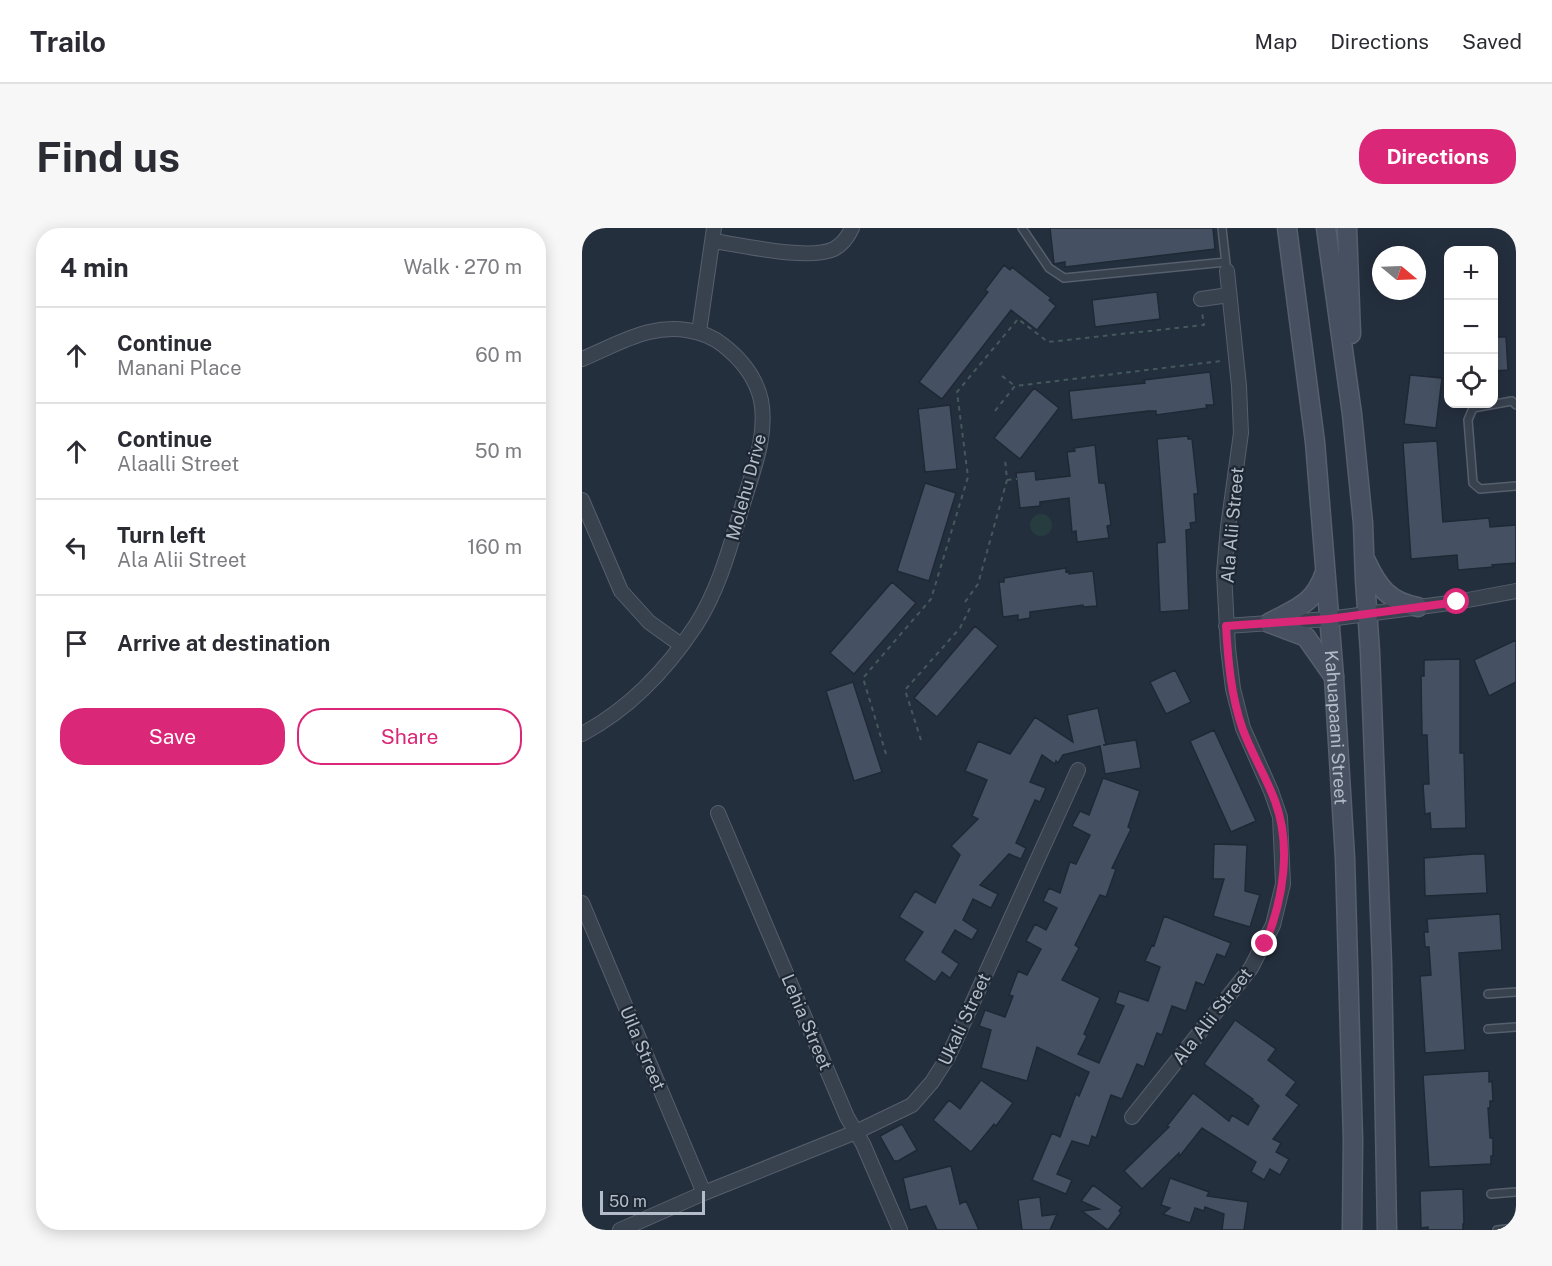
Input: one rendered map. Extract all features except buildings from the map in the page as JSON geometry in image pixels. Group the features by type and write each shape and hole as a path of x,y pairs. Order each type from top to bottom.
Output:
{"main road":[{"name":"Kahuapaani Street","path":"1287,228 1315,442 1334,677 1345,858 1353,1140 1352,1230"},
{"name":"Kahuapaani Street","path":"1326,228 1352,414 1368,613 1382,964 1387,1230"},
{"path":"1347,228 1350,271 1352,414"},
{"path":"1364,558 1374,579 1384,590 1395,600 1418,608"},
{"path":"1269,623 1308,602 1320,586 1325,572"},
{"path":"1269,623 1306,637 1334,677"}],"street":[{"path":"699,332 713,234 806,254 822,254 836,248 846,240 852,228"},
{"name":"Ala Alii Street","path":"1132,1117 1244,979 1274,925 1281,900 1283,861 1280,817 1243,728 1233,689 1226,626 1224,573 1241,433 1239,386 1226,266"},
{"path":"1201,304 1229,295"},
{"name":"Molehu Drive","path":"582,359 649,332 678,329 699,332 729,350 749,372 761,401 762,434 722,572 696,624 663,669 643,689 617,711 582,734"},
{"path":"582,500 621,591 649,621 681,645"},
{"path":"1226,626 1329,619 1418,608 1516,591"},
{"name":"Ukali Street","path":"620,1230 704,1193 856,1132 912,1105 944,1065 1078,770"},
{"name":"Lehia Street","path":"718,813 900,1230"},
{"name":"Uila Street","path":"582,903 704,1193"}],"lane":[{"path":"1022,228 1049,268 1064,278 1226,266 1222,228"},
{"path":"1516,405 1512,401 1473,408 1467,420 1473,483 1480,489 1516,486"},
{"path":"1488,994 1516,992"},
{"path":"1488,1029 1516,1027"},
{"path":"1491,1194 1516,1192"},
{"path":"1497,1230 1516,1228"}],"path":[{"path":"886,754 862,678 931,599 968,477 957,392 1018,319 1048,342 1204,325 1201,304"},
{"path":"995,411 1015,386 1221,361"},
{"path":"1002,376 1015,386"},
{"path":"965,602 978,584 1007,480 1005,459"},
{"path":"1007,480 1017,479"},
{"path":"921,740 905,690 960,628 971,606"}],"green space":[{"path":"1041,514 1049,517 1052,525 1049,533 1041,536 1033,533 1030,525 1033,517"}],"route":[{"path":"1265,944 1274,925 1281,900 1282,831 1276,804 1243,728 1233,689 1226,626 1329,619 1457,602"}]}
